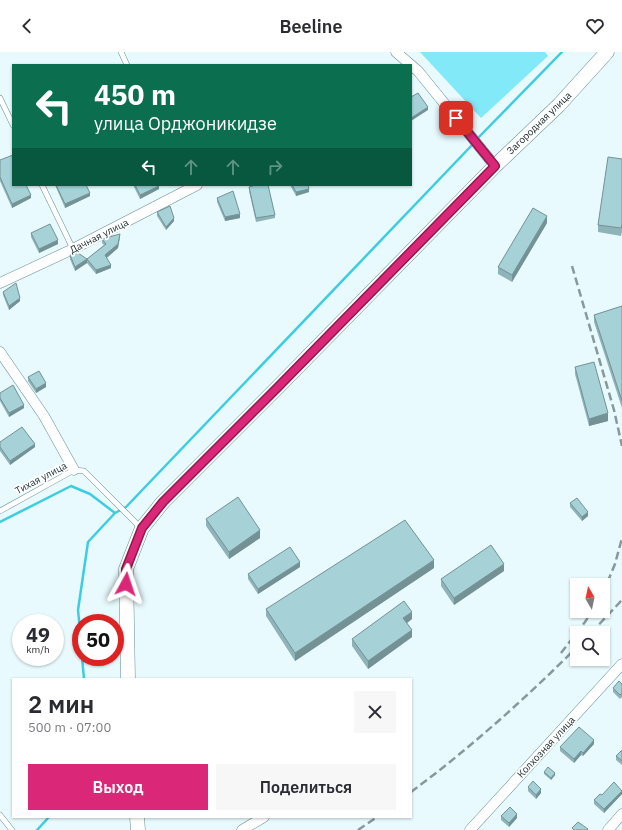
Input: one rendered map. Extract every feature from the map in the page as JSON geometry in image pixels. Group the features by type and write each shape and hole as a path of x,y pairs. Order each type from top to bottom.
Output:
{"main road":[{"name":"Загородная улица","path":"128,678 126,569 142,528 163,502 495,166 559,105 607,52"},
{"path":"137,818 138,830"}],"street":[{"path":"396,52 408,64"},
{"path":"413,69 495,166"},
{"name":"Дачная улица","path":"0,284 73,249 191,186"},
{"path":"0,352 44,416 74,470"},
{"name":"Колхозная улица","path":"470,830 622,664"},
{"path":"608,830 622,814"},
{"path":"242,830 262,818"}],"lane":[{"path":"121,52 127,64"},
{"path":"0,98 12,123"},
{"path":"42,186 73,249"},
{"name":"Тихая улица","path":"0,511 74,470 84,471 142,528"},
{"path":"0,815 12,830"}],"shaded area":[{"path":"420,52 545,52 548,56 481,118"}],"building":[{"path":"418,93 428,107 412,117 412,96"},
{"path":"12,155 12,186 26,186 31,195 12,204 0,177 0,160"},
{"path":"608,157 622,159 621,228 598,225"},
{"path":"56,186 86,186 90,193 65,204"},
{"path":"136,186 159,186 140,195"},
{"path":"268,186 275,215 256,218 249,187"},
{"path":"293,186 308,186 309,189 296,192"},
{"path":"233,191 240,214 225,217 217,198"},
{"path":"170,206 174,218 166,227 157,212"},
{"path":"533,208 547,216 512,275 498,267"},
{"path":"50,224 58,240 39,249 31,233"},
{"path":"120,234 118,244 105,255 111,265 96,270 87,259 106,244 102,239"},
{"path":"78,253 87,259 75,267 70,255"},
{"path":"16,283 20,298 9,306 3,292"},
{"path":"622,306 622,401 594,315"},
{"path":"594,362 608,413 589,419 575,367"},
{"path":"39,371 46,383 36,389 28,377"},
{"path":"13,385 24,405 9,413 0,398 0,393"},
{"path":"22,427 35,444 10,461 0,447 0,442"},
{"path":"238,497 260,530 229,552 206,519"},
{"path":"577,498 588,512 582,517 570,503"},
{"path":"405,520 434,560 295,653 266,609"},
{"path":"491,545 504,564 454,598 441,579"},
{"path":"290,547 300,562 258,589 248,574"},
{"path":"404,601 412,612 403,618 412,630 368,661 352,639"},
{"path":"619,681 622,684 622,693 620,695 613,688"},
{"path":"579,727 594,740 583,753 581,751 574,759 560,747"},
{"path":"622,750 622,761 616,756"},
{"path":"548,767 555,773 551,778 544,772"},
{"path":"533,781 541,789 536,795 528,787"},
{"path":"614,782 622,791 604,809 594,800 600,794 602,795"},
{"path":"510,807 517,814 509,823 501,816"},
{"path":"578,822 588,829 574,830 572,828"}],"waterway":[{"path":"476,140 562,52"},
{"path":"78,614 88,542 115,513 126,507 473,144"},
{"path":"0,522 71,486 90,494 115,513"},
{"path":"83,666 84,678"},
{"path":"37,830 48,818"}],"railway":[{"path":"572,266 614,410 622,446"},
{"path":"609,578 615,564 622,538"},
{"path":"598,626 622,600"},
{"path":"561,653 588,618"},
{"path":"412,791 433,776 497,722 570,654"},
{"path":"358,830 376,818"}],"route":[{"path":"126,584 126,569 142,528 163,502 495,166 456,118"}]}
